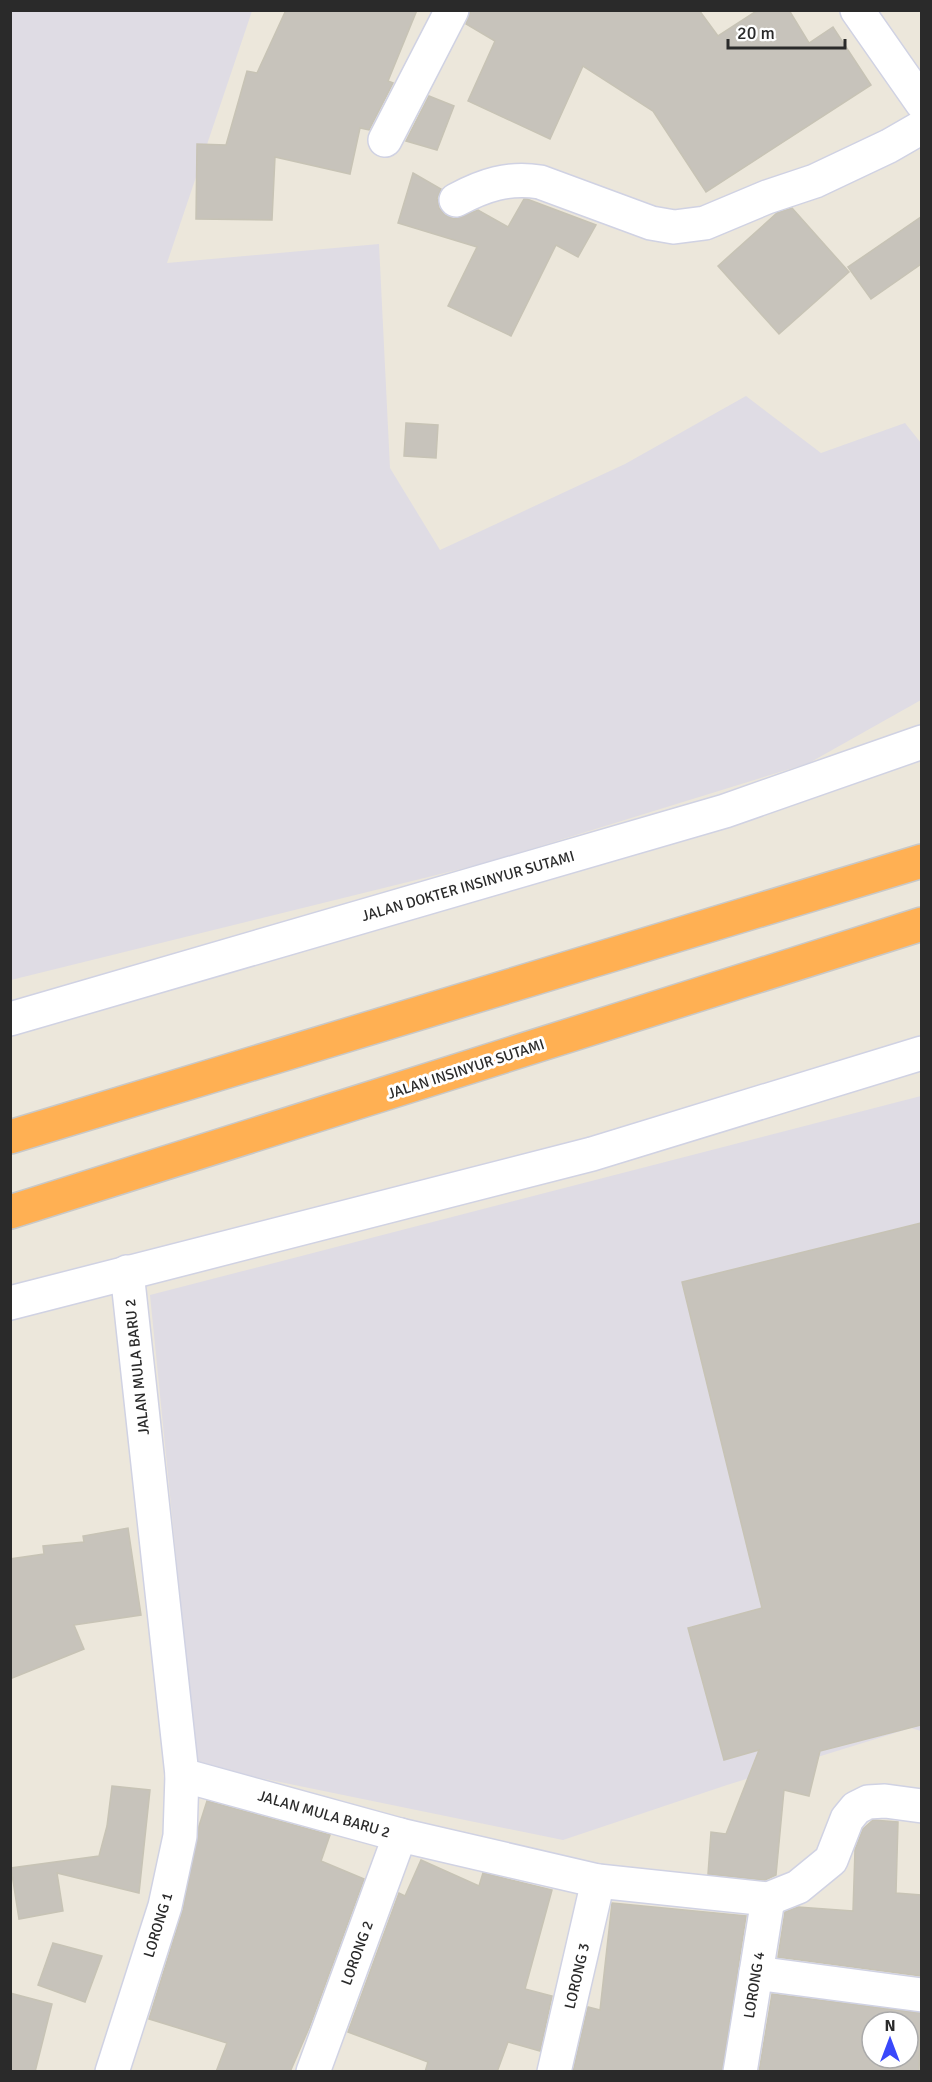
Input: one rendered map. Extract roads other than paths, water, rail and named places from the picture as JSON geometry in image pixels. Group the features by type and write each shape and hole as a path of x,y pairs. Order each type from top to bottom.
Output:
{"highway":[{"path":"735,920 921,842"},
{"path":"10,1137 735,920 921,861"},
{"name":"JALAN INSINYUR SUTAMI","path":"10,1212 921,924"}],"street":[{"path":"385,140 452,10"},
{"path":"857,10 921,103"},
{"path":"456,200 482,186 520,179 550,186 651,223 674,227 705,223 767,197 815,181 889,147 921,127"},
{"name":"JALAN DOKTER INSINYUR SUTAMI","path":"10,1019 725,811 921,742"},
{"path":"10,1303 592,1155 921,1053"},
{"name":"JALAN MULA BARU 2","path":"127,1272 182,1775 400,1836 598,1881 768,1899 798,1887 831,1860 848,1819 856,1808 868,1802 885,1801 921,1806"},
{"name":"LORONG 1","path":"112,2072 165,1906 180,1836 182,1775"},
{"name":"LORONG 2","path":"313,2072 400,1836"},
{"name":"LORONG 3","path":"554,2072 598,1881"},
{"name":"LORONG 4","path":"740,2072 768,1899"},
{"path":"756,1973 921,1995"}]}
